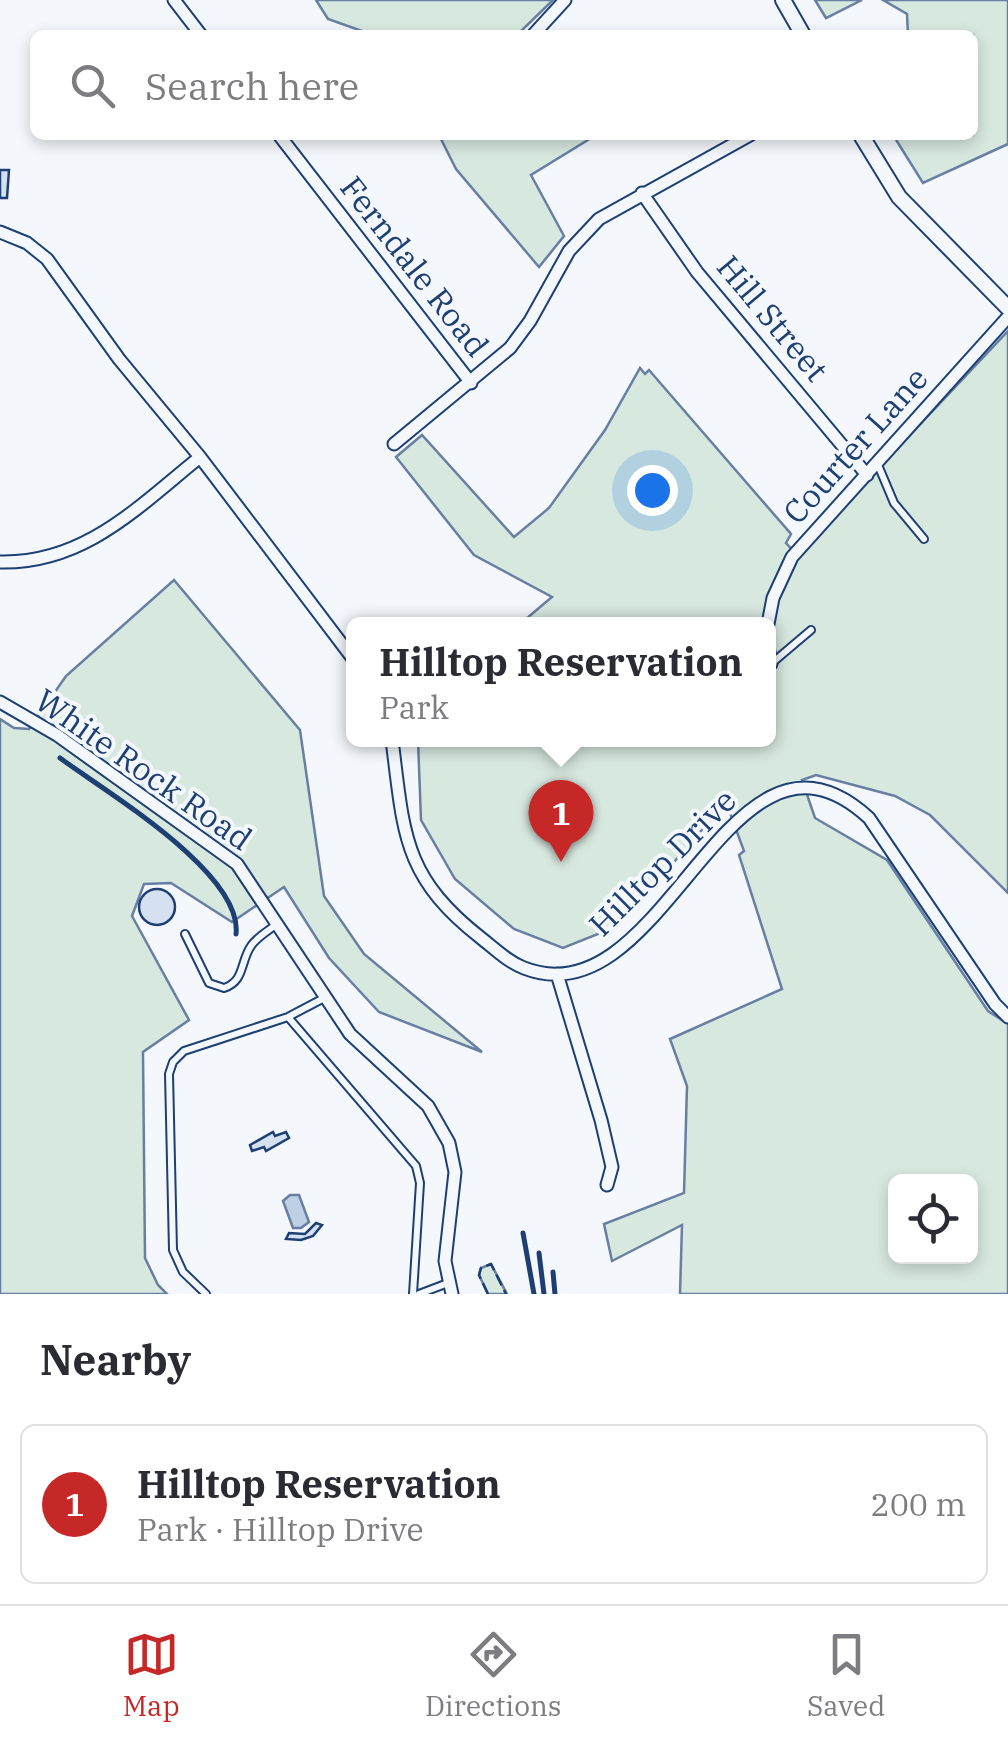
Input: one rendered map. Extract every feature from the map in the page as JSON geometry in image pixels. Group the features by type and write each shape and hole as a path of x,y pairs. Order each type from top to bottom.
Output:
{"street":[{"path":"174,0 197,30"},
{"path":"538,30 565,0"},
{"path":"783,0 800,30"},
{"name":"Ferndale Road","path":"283,140 471,383"},
{"path":"394,444 510,348 530,321 558,267 580,237 609,211 741,140"},
{"path":"864,140 899,198 1008,308"},
{"name":"Hill Street","path":"642,193 697,272 866,475"},
{"path":"0,232 28,243 47,259 119,359 346,650"},
{"name":"Courter Lane","path":"769,617 773,598 792,558 1008,317"},
{"path":"0,562 46,558 94,540 200,458"},
{"name":"White Rock Road","path":"0,702 57,735 237,864 360,1046 418,1096 444,1130 453,1156 456,1187 446,1252 450,1289"},
{"path":"393,747 403,827 414,861 431,892 455,918 504,957 524,968 557,974 612,1167 608,1185"},
{"name":"Hilltop Drive","path":"557,974 602,961 635,938 747,811 782,793 808,790 842,799 870,818 995,1004 1008,1017"}],"lane":[{"path":"877,464 894,503 924,539"},
{"path":"776,660 811,630"},
{"path":"185,934 209,982 224,988 240,978 255,941 278,923"},
{"path":"206,1294 183,1272 174,1250 169,1074 173,1062 184,1052 288,1016 326,997"},
{"path":"288,1016 416,1166 420,1183 416,1294 450,1289"}],"shaded area":[{"path":"316,0 553,0 522,30 359,30 328,19"},
{"path":"815,0 862,0 826,18"},
{"path":"883,0 1008,0 1008,144 923,183 896,140 978,140 978,30 908,30 907,14"},
{"path":"442,140 588,140 531,175 564,236 539,267 456,169"},
{"path":"1008,331 1008,893 930,815 895,796 816,775 802,780 815,818 887,860 988,1011 1008,1024 1008,1294 680,1294 682,1225 612,1261 604,1224 684,1193 687,1086 670,1039 782,989 739,855 744,851 727,805 618,926 563,948 514,929 455,879 421,820 418,747 776,747 776,617 528,617 552,597 474,555 396,457 422,435 514,537 549,508 605,430 640,368 645,374 649,370 791,534 786,543 797,555"},
{"path":"174,580 300,730 324,896 364,954 482,1052 379,1012 329,958 284,887 232,922 171,883 144,884 132,916 189,1020 143,1052 145,1258 167,1294 0,1294 0,719 14,728 29,729 66,676"},
{"path":"491,1264 507,1294 488,1294 479,1275 481,1268"}],"water":[{"path":"290,1195 299,1195 309,1222 301,1228 293,1228 283,1201"}],"building":[{"path":"0,170 9,170 7,198 0,198"},
{"path":"157,889 169,895 175,907 169,919 157,925 145,919 139,907 145,895"},
{"path":"273,1132 275,1136 286,1132 289,1138 266,1151 264,1147 252,1151 250,1145"},
{"path":"316,1223 322,1225 313,1236 286,1239 289,1233 305,1234"}],"fence":[{"path":"488,1294 479,1275 481,1268 491,1264 506,1294"}],"wall":[{"path":"60,758 196,860 232,910 236,934"},
{"path":"523,1233 534,1294"},
{"path":"539,1253 544,1294"},
{"path":"553,1272 555,1294"}],"place":[{"name":"Hilltop Reservation","path":"561,862"}]}
